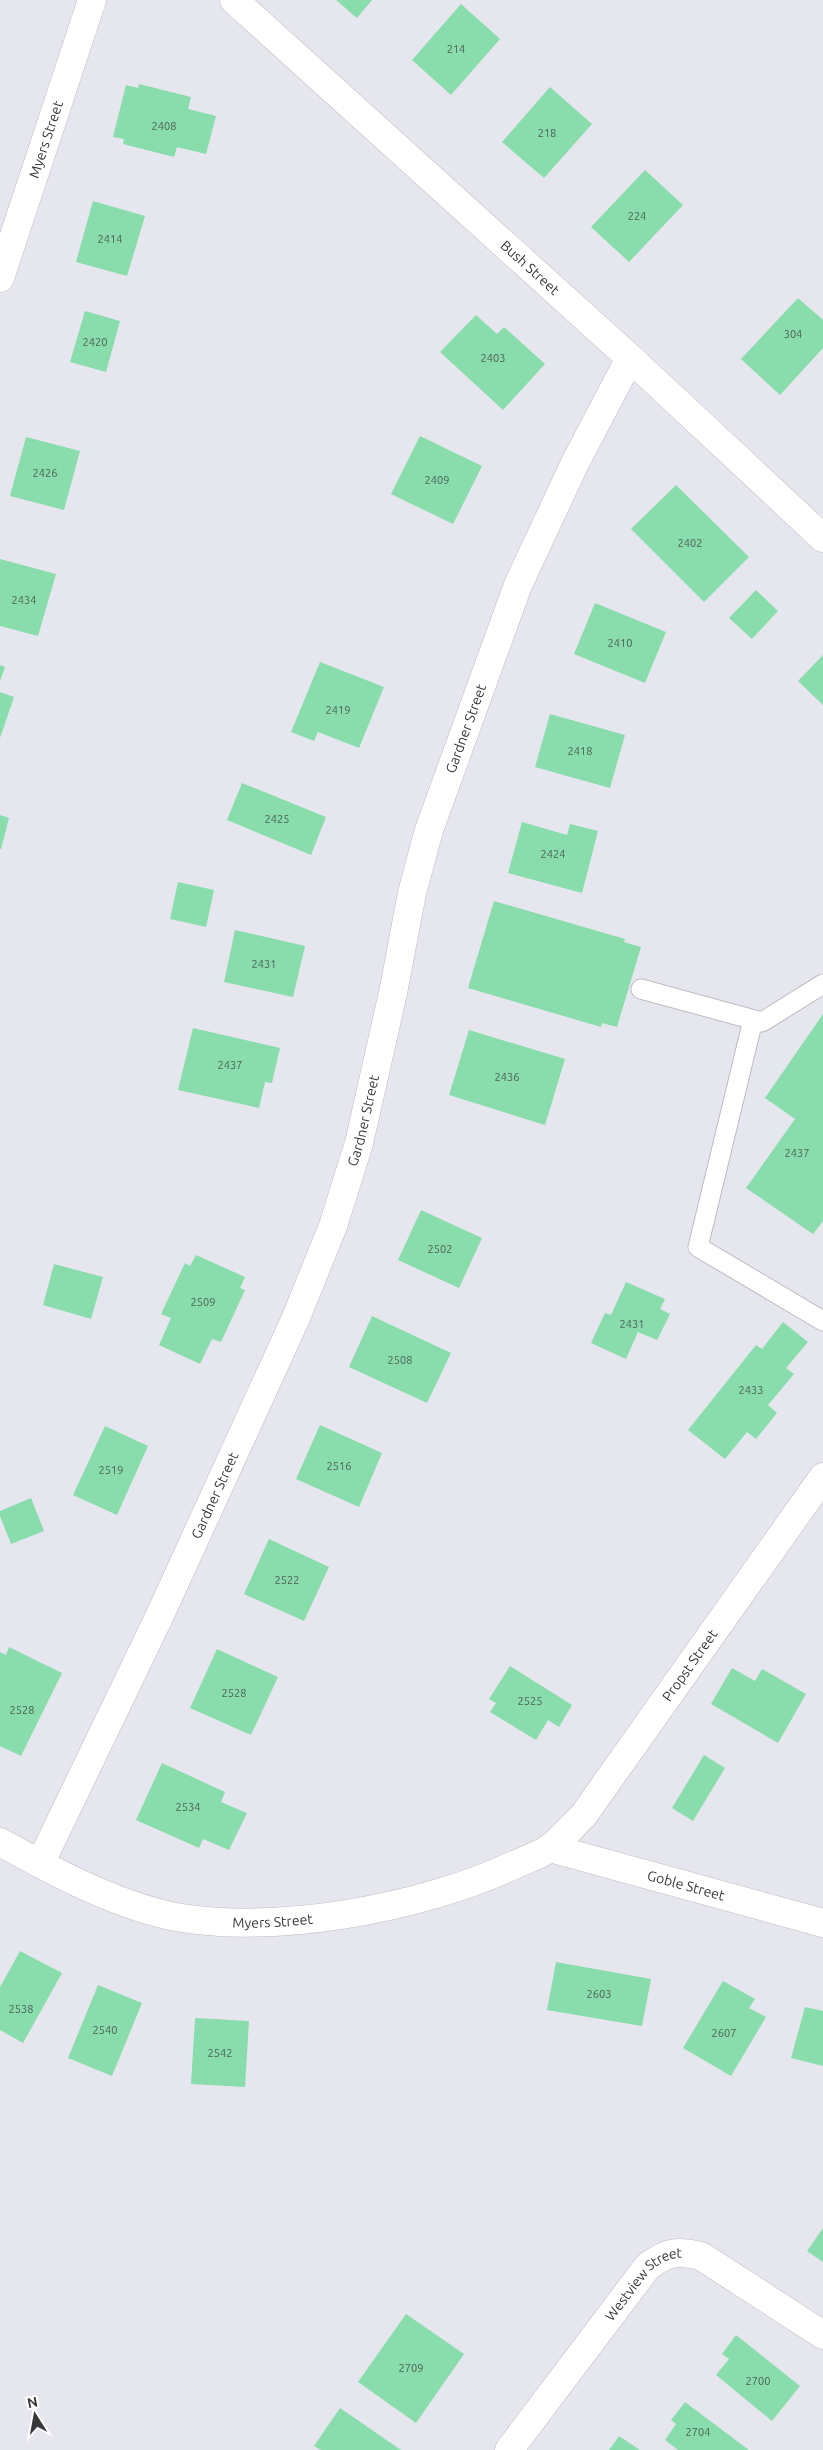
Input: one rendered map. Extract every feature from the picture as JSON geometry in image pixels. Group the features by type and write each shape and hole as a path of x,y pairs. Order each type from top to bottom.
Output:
{"street":[{"name":"Myers Street","path":"0,278 92,0"},
{"name":"Bush Street","path":"234,0 630,358 823,538"},
{"name":"Gardner Street","path":"40,1864 160,1616 295,1320 333,1226 359,1143 393,993 412,893 429,830 518,585 574,463 630,358"},
{"name":"Propst Street","path":"550,1848 583,1816 823,1477"},
{"name":"Myers Street","path":"0,1842 80,1884 159,1913 202,1920 257,1922 298,1921 381,1907 454,1890 485,1879 550,1848"},
{"name":"Goble Street","path":"550,1848 823,1923"},
{"name":"Westview Street","path":"509,2450 648,2266 664,2254 683,2252 700,2256 823,2335"}],"lane":[{"path":"641,989 762,1022 823,984"},
{"path":"753,1020 698,1246 823,1321"}],"building":[{"path":"336,0 372,0 357,18"},
{"path":"461,4 500,39 451,95 412,60"},
{"path":"139,84 191,97 188,109 216,116 206,154 177,147 174,157 123,144 124,139 113,137 126,85 138,88"},
{"path":"550,87 592,124 544,178 502,142"},
{"path":"645,170 683,205 629,262 591,227"},
{"path":"93,201 145,216 127,276 76,262"},
{"path":"798,298 823,320 823,348 780,395 741,359"},
{"path":"85,311 120,321 106,372 70,362"},
{"path":"476,315 497,334 504,327 545,364 503,410 440,352"},
{"path":"420,436 482,466 453,524 391,494"},
{"path":"26,437 80,451 64,510 10,496"},
{"path":"676,485 749,557 704,602 631,529"},
{"path":"0,559 56,574 38,636 0,626"},
{"path":"756,590 778,611 752,639 729,618"},
{"path":"595,603 666,632 645,683 574,654"},
{"path":"823,655 823,705 798,681"},
{"path":"320,662 384,687 359,748 318,732 314,741 291,732"},
{"path":"0,665 5,667 0,681"},
{"path":"0,692 14,697 0,738"},
{"path":"550,714 625,735 610,788 535,767"},
{"path":"242,783 326,817 311,855 227,820"},
{"path":"0,815 9,818 1,849 0,849"},
{"path":"522,822 567,835 570,824 598,831 582,893 508,873"},
{"path":"178,882 214,890 206,927 170,919"},
{"path":"494,901 625,939 624,942 641,947 617,1027 602,1023 601,1027 468,988"},
{"path":"235,930 305,946 293,997 224,982"},
{"path":"823,1014 823,1221 813,1234 746,1188 795,1119 765,1098"},
{"path":"193,1028 280,1048 272,1083 265,1082 259,1108 178,1090"},
{"path":"469,1030 565,1059 545,1125 449,1095"},
{"path":"421,1210 482,1238 459,1288 398,1260"},
{"path":"196,1255 245,1277 240,1288 245,1290 221,1342 212,1339 200,1364 159,1345 171,1318 161,1314 185,1263 190,1266"},
{"path":"54,1264 103,1277 91,1319 43,1305"},
{"path":"626,1282 665,1299 660,1309 670,1314 657,1340 638,1332 626,1359 591,1343 605,1313 611,1315"},
{"path":"372,1316 451,1353 427,1403 349,1367"},
{"path":"783,1322 808,1342 786,1368 794,1374 768,1405 777,1413 756,1439 747,1432 725,1459 688,1430 756,1345 762,1349"},
{"path":"320,1425 382,1453 359,1507 296,1479"},
{"path":"105,1426 148,1446 117,1515 73,1495"},
{"path":"31,1498 44,1531 11,1544 0,1516 0,1511"},
{"path":"269,1539 329,1567 304,1621 244,1594"},
{"path":"9,1647 62,1673 21,1756 0,1746 0,1652 6,1655"},
{"path":"217,1649 278,1677 251,1735 190,1708"},
{"path":"510,1666 572,1705 559,1727 548,1720 536,1740 490,1712 496,1703 489,1699"},
{"path":"732,1668 755,1681 762,1669 806,1694 778,1743 711,1704"},
{"path":"704,1755 725,1768 693,1821 672,1808"},
{"path":"162,1763 225,1792 221,1802 247,1813 229,1850 203,1839 199,1848 136,1820"},
{"path":"20,1951 62,1973 23,2043 0,2030 0,1987"},
{"path":"556,1962 651,1979 642,2026 547,2010"},
{"path":"723,1981 755,1999 749,2008 766,2017 731,2076 683,2048"},
{"path":"98,1985 142,2003 112,2076 68,2058"},
{"path":"805,2007 823,2011 823,2066 791,2058"},
{"path":"195,2018 249,2021 245,2087 191,2084"},
{"path":"823,2228 823,2262 807,2251"},
{"path":"406,2314 464,2354 416,2423 358,2382"},
{"path":"736,2335 800,2386 772,2421 716,2375 729,2359 722,2354"},
{"path":"685,2402 749,2450 678,2450 665,2440 676,2424 671,2420"},
{"path":"340,2408 401,2450 321,2450 314,2446"},
{"path":"619,2436 640,2450 609,2450"}]}
